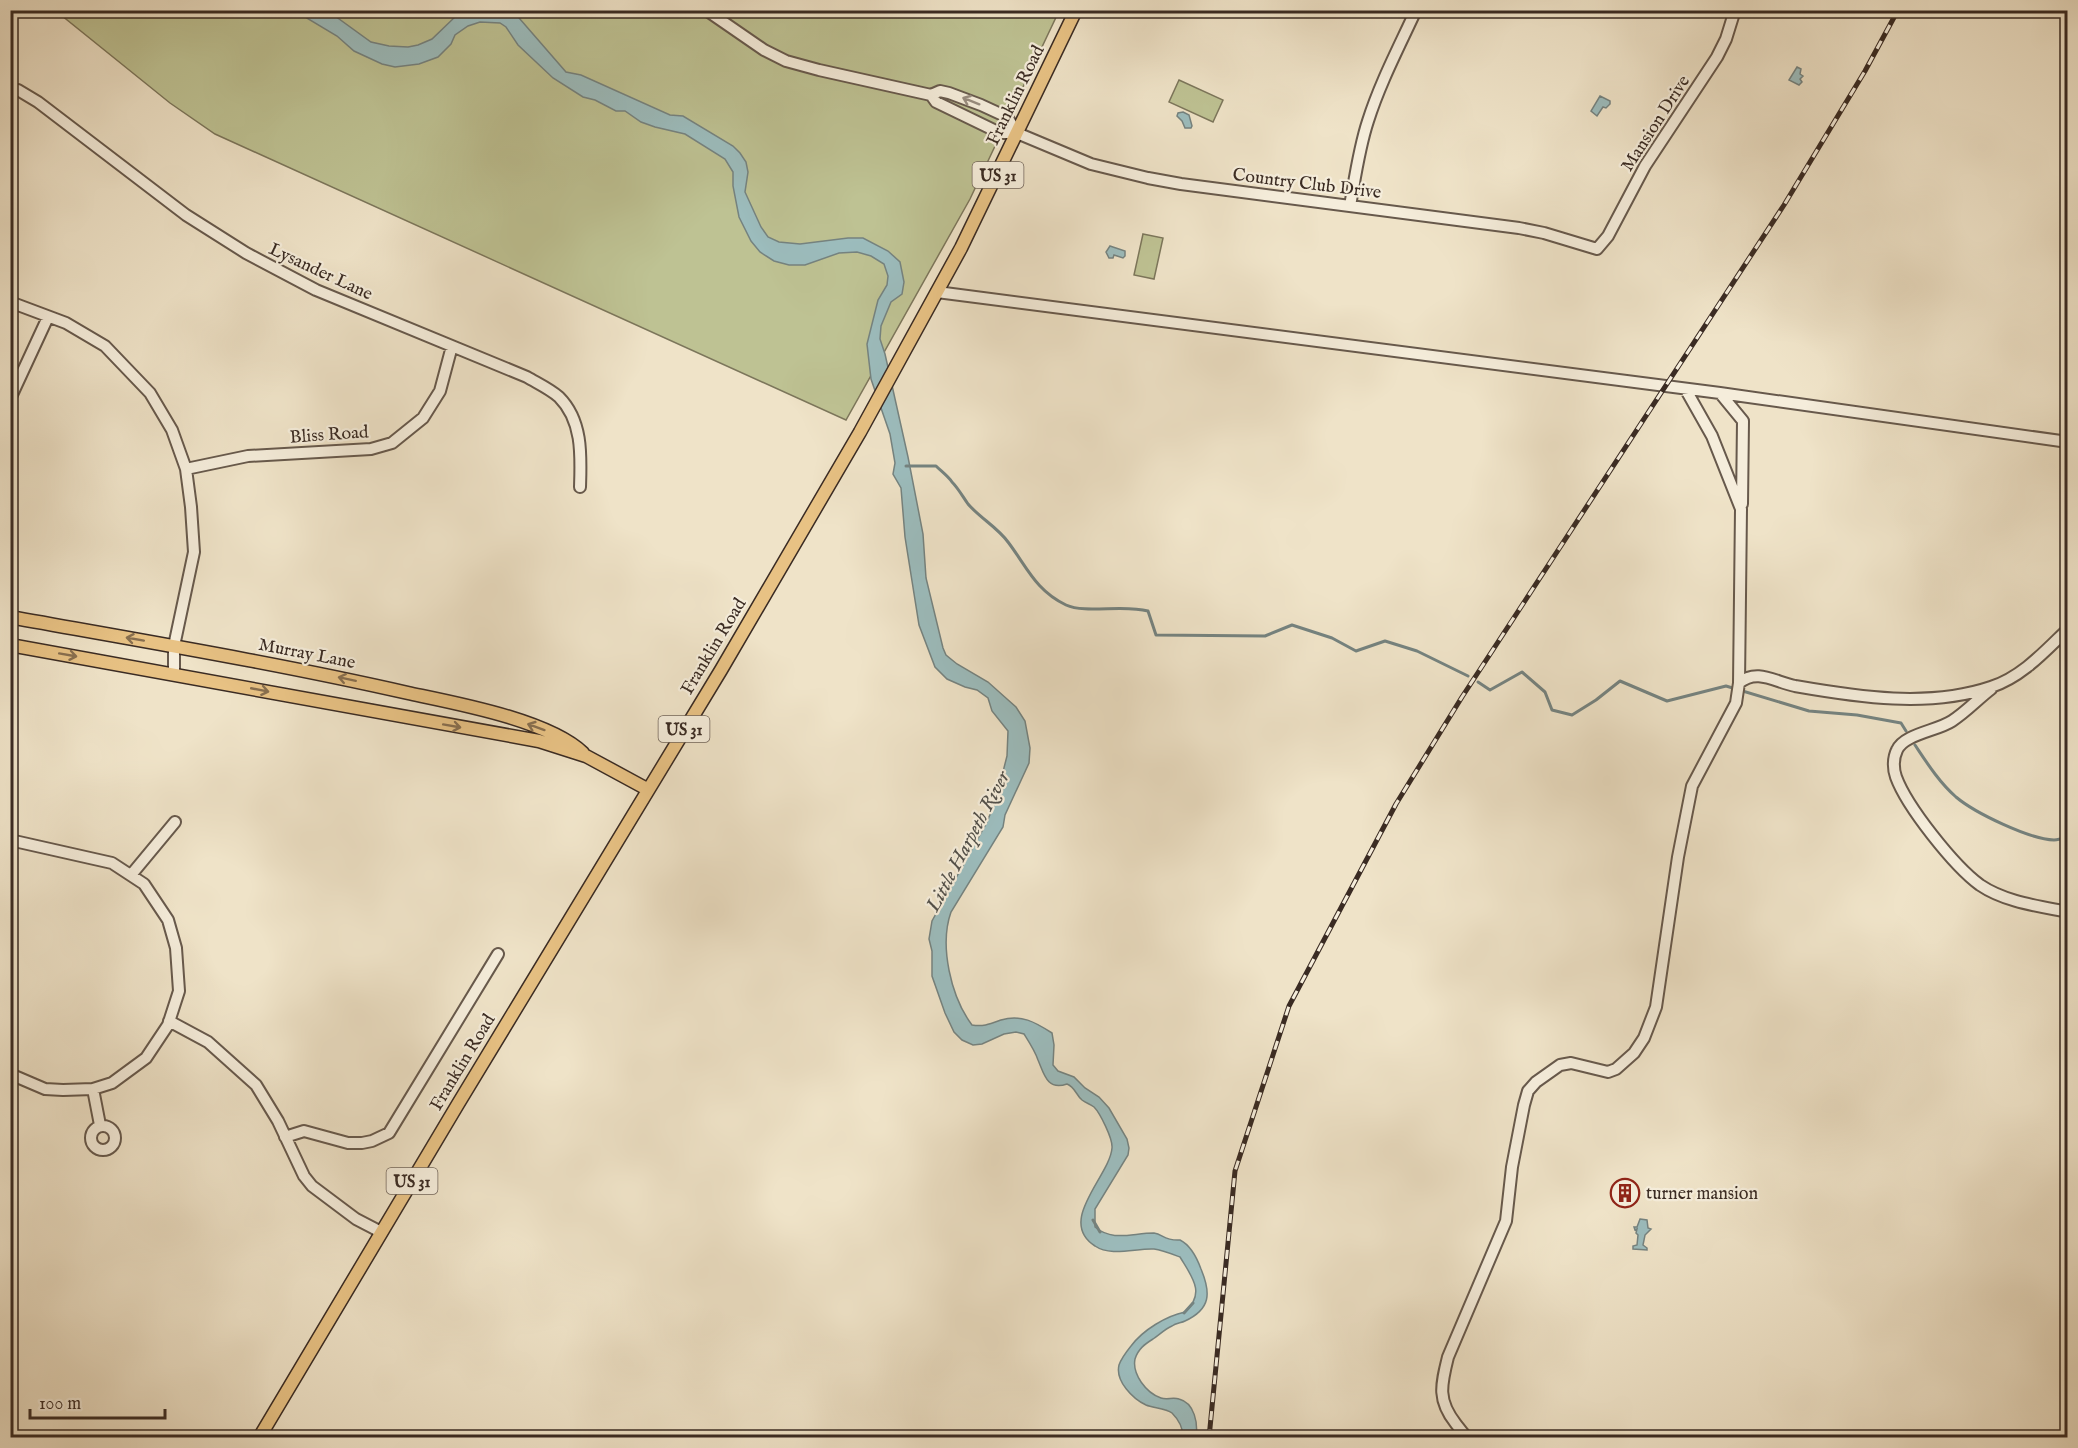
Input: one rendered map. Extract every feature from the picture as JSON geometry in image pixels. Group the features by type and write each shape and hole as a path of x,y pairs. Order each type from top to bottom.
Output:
{"main road":[{"name":"Franklin Road","path":"259,1437 647,789 721,670 860,432 976,219 1076,10"},
{"name":"Murray Lane","path":"10,617 306,670 506,716 572,742 586,756"},
{"name":"Murray Lane","path":"10,645 538,741 586,756 647,789"}],"street":[{"name":"Country Club Drive","path":"706,10 764,50 786,61 931,95 940,92 949,93 1007,117 1017,133"},
{"path":"1350,206 1368,120 1416,10"},
{"name":"Mansion Drive","path":"1597,249 1608,236 1645,166 1717,57 1726,39 1735,10"},
{"name":"Lysander Lane","path":"10,90 18,90 38,102 186,215 246,254 316,290 527,377 558,397 575,419 581,456 580,487"},
{"name":"Country Club Drive","path":"931,95 936,102 1000,133 1017,133 1091,164 1148,178 1528,229 1597,249"},
{"path":"937,292 1720,393 2067,442"},
{"path":"10,302 66,323 105,346 150,393 172,430 186,469 194,552 174,646 174,674"},
{"path":"10,399 48,317"},
{"name":"Bliss Road","path":"186,469 248,456 371,449 392,443 423,418 440,391 452,346"},
{"path":"1686,390 1712,436 1741,508"},
{"path":"1468,1437 1445,1410 1442,1396 1443,1375 1448,1357 1506,1221 1512,1167 1528,1091 1536,1082 1560,1065 1571,1063 1608,1072 1616,1069 1634,1053 1644,1038 1656,1007 1678,857 1692,786 1736,703 1739,683 1743,421 1720,393"},
{"path":"2067,629 2025,669 1994,687 1952,721 1902,741 1893,763 1895,776 1929,831 1980,885 2009,899 2067,912"},
{"path":"1739,683 1747,676 1756,676 1792,685 1858,696 1921,699 1965,694 1994,687"},
{"path":"131,875 175,822"},
{"path":"10,840 112,863 144,884 168,920 176,948 179,991 169,1021 146,1058 112,1083 93,1089 45,1089 10,1074"},
{"path":"285,1137 304,1131 348,1143 362,1143 389,1133 498,954"},
{"path":"169,1021 208,1042 256,1085 278,1121 304,1176 312,1186 356,1219 381,1232"},
{"path":"93,1089 100,1125"}],"green space":[{"path":"56,11 1059,11 970,199 846,420 215,134 170,103"},
{"path":"1179,80 1223,100 1213,122 1169,102"},
{"path":"1143,234 1163,238 1154,279 1134,275"}],"water":[{"path":"178,11 261,11 199,16"},
{"path":"295,11 328,11 371,42 408,47 432,39 464,11 513,11 566,72 581,75 670,115 683,116 733,146 746,162 748,172 745,192 768,237 779,242 800,244 863,238 888,251 900,262 904,282 902,294 891,302 881,326 880,339 908,457 923,534 926,578 943,648 946,655 957,664 988,682 1016,707 1025,721 1030,748 1029,763 1005,815 1003,827 951,912 946,940 949,971 958,1000 972,1025 980,1026 1015,1018 1034,1022 1052,1033 1053,1065 1058,1071 1074,1077 1099,1097 1109,1108 1127,1139 1128,1155 1095,1209 1095,1227 1109,1234 1123,1236 1154,1233 1180,1240 1195,1256 1206,1286 1204,1306 1194,1316 1169,1327 1145,1345 1136,1355 1135,1365 1141,1382 1155,1396 1179,1399 1189,1405 1196,1420 1196,1437 1183,1437 1180,1424 1172,1413 1146,1405 1131,1394 1122,1383 1118,1371 1120,1363 1136,1340 1155,1325 1185,1312 1195,1298 1196,1292 1192,1278 1180,1257 1154,1249 1108,1251 1095,1246 1084,1236 1081,1224 1083,1211 1109,1159 1112,1148 1099,1115 1094,1107 1080,1098 1070,1085 1055,1085 1047,1080 1024,1034 1016,1032 1004,1034 982,1044 973,1045 962,1040 954,1032 945,1013 932,976 932,951 929,939 932,921 986,824 995,803 1007,756 1008,731 992,711 988,698 977,690 947,679 935,667 919,625 905,537 901,488 893,474 895,463 890,434 871,379 867,344 878,300 887,285 888,276 884,264 871,256 857,252 839,253 805,265 789,265 774,261 760,252 751,241 739,217 733,186 733,172 725,159 685,134 641,122 625,111 616,111 595,100 583,97 553,78 518,45 506,27 500,23 480,22 468,26 455,35 451,44 438,57 419,64 395,67 382,64 354,51 337,36"},
{"path":"1797,67 1801,69 1800,74 1803,76 1799,85 1789,80"},
{"path":"1600,96 1610,101 1610,104 1606,108 1603,107 1597,116 1591,111"},
{"path":"1183,112 1189,115 1191,128 1185,128 1177,116 1178,113"},
{"path":"1110,246 1125,251 1125,256 1123,258 1114,255 1113,258 1109,258 1106,252"},
{"path":"1640,1219 1647,1220 1648,1228 1651,1229 1645,1235 1643,1245 1647,1250 1633,1249 1633,1246 1637,1245 1638,1235 1634,1227 1637,1227"}],"waterway":[{"path":"906,466 936,466 968,504 1004,537 1039,586 1056,599 1074,608 1127,608 1148,611 1156,635 1265,636 1292,625 1332,638 1356,651 1385,641 1417,651 1468,676"},
{"path":"1478,682 1490,690 1522,672 1545,692 1552,710 1572,715 1620,681 1667,701 1726,686 1809,711 1857,715 1901,723 1906,731"},
{"path":"1915,745 1944,785 1956,797 1976,810 2003,824 2043,839 2068,838"},
{"name":"Little Harpeth River","path":"1093,1220 1100,1232"},
{"name":"Little Harpeth River","path":"1184,1313 1193,1303"}],"railway":[{"path":"1209,1438 1235,1171 1289,1006 1396,804 1462,697 1784,205 1865,71 1898,10"}],"place":[{"name":"turner mansion","path":"1625,1193"}]}
